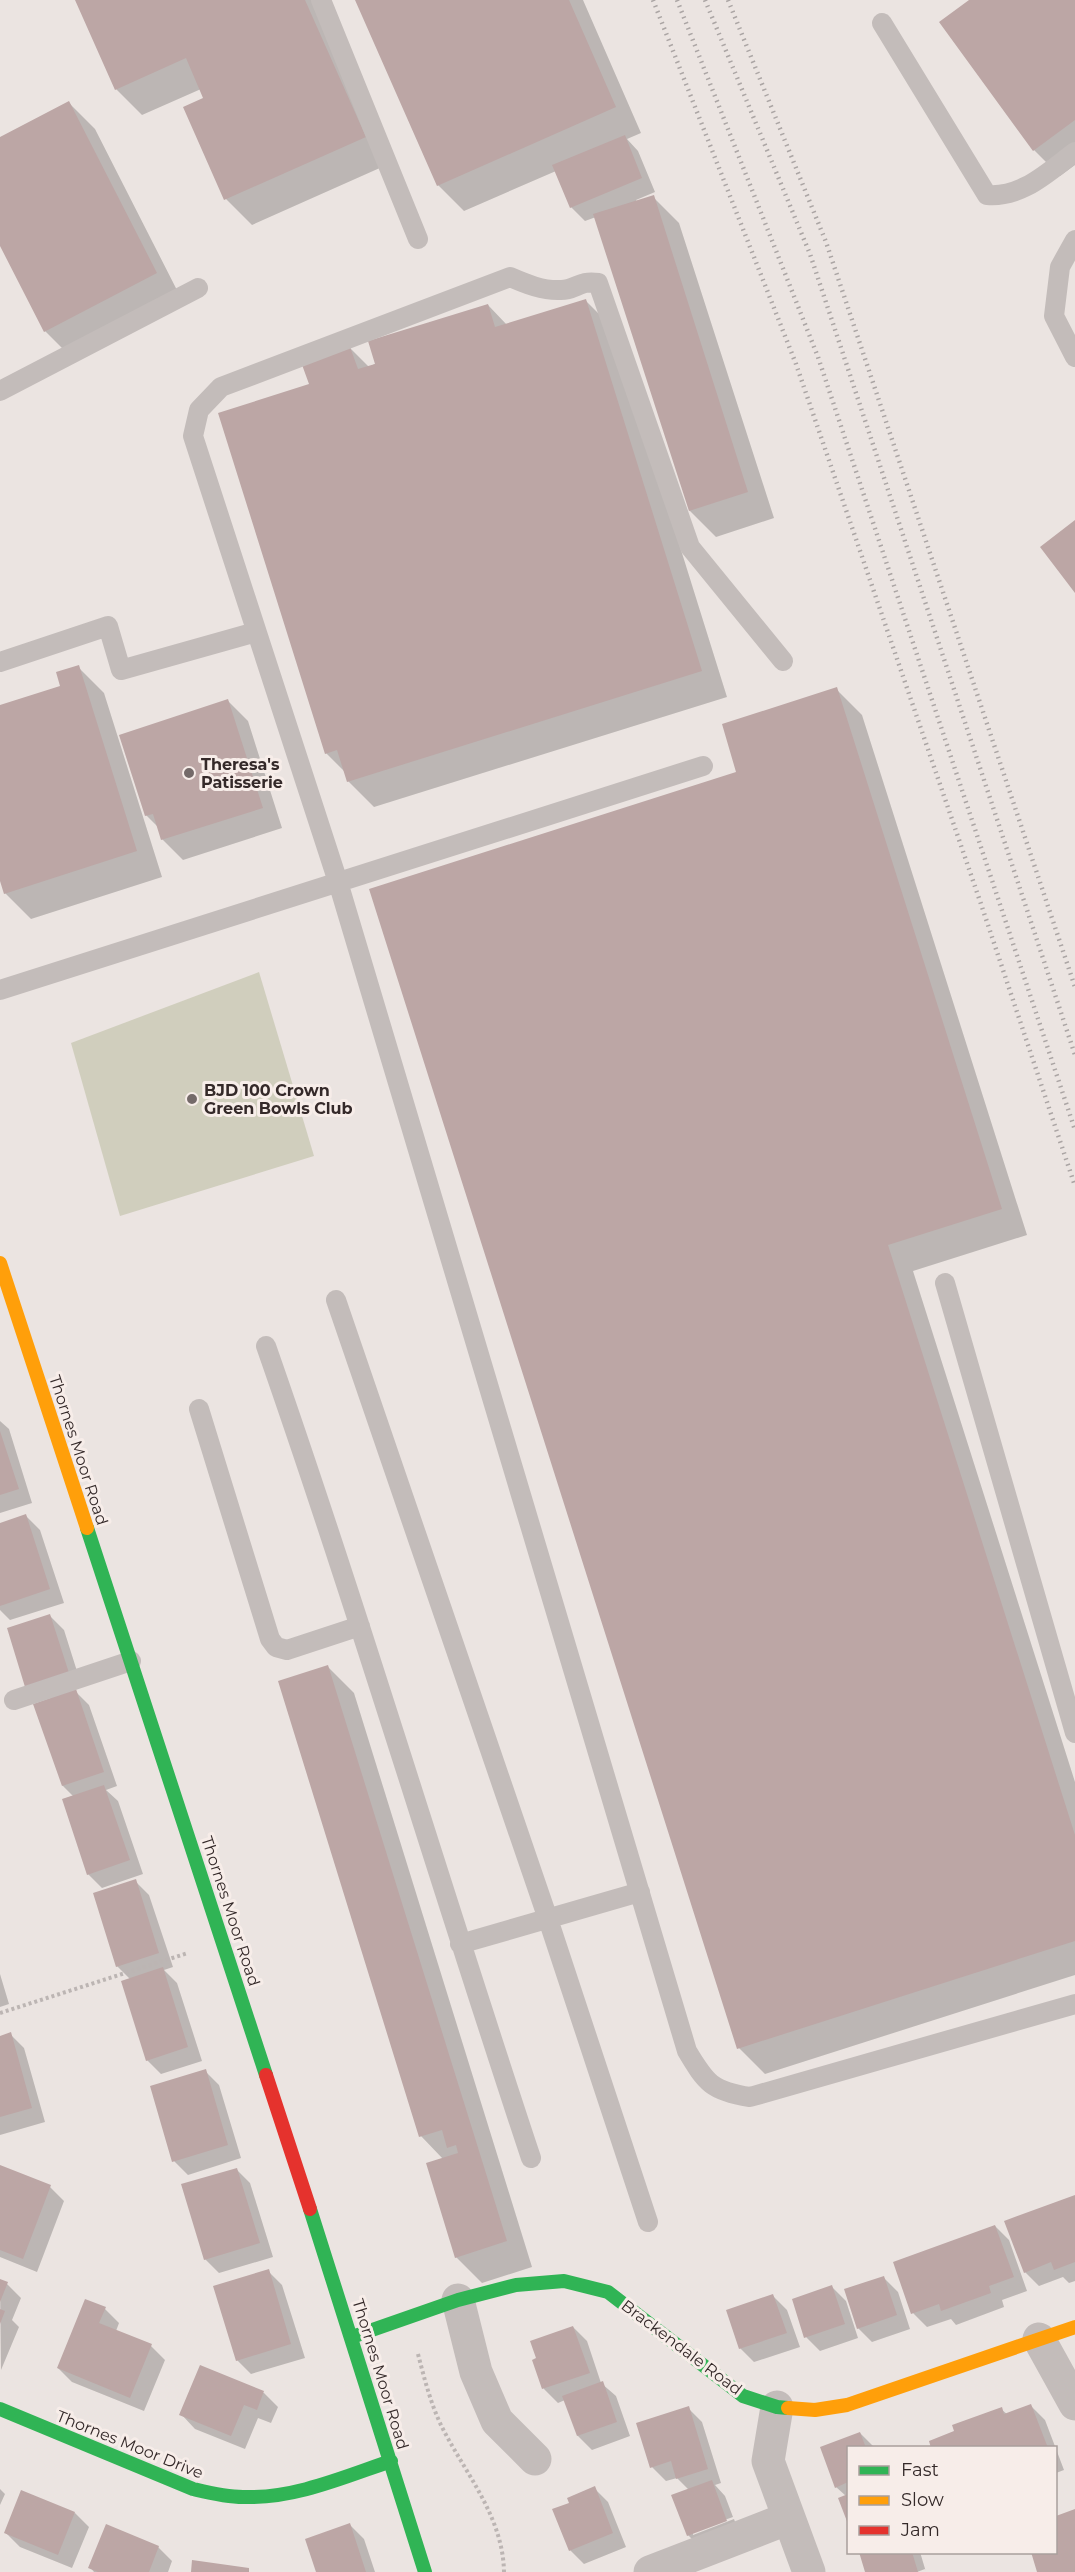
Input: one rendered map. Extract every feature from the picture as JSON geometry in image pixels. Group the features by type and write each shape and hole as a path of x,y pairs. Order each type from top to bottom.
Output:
{"street":[{"name":"Thornes Moor Road","path":"0,1263 352,2337 425,2572"},
{"name":"Brackendale Road","path":"352,2337 458,2300 516,2285 564,2282 608,2292 743,2396 777,2408 815,2410 847,2405 1075,2327"},
{"path":"458,2300 476,2372 497,2421 535,2459"},
{"path":"1039,2339 1075,2404"},
{"path":"777,2408 768,2461 809,2572"},
{"name":"Thornes Moor Drive","path":"0,2409 192,2489 225,2496 264,2496 310,2487 391,2461"},
{"path":"662,2570 789,2518"}],"lane":[{"path":"321,0 418,239"},
{"path":"882,23 987,195 1004,196 1028,187 1075,152"},
{"path":"1075,240 1060,267 1054,316 1075,357"},
{"path":"783,661 690,547 598,283 585,281 563,291 534,287 510,276 221,387 199,410 193,436 338,882 687,2051 702,2077 724,2093 750,2097 1075,2004"},
{"path":"0,391 198,288"},
{"path":"0,662 108,626 121,670 256,632"},
{"path":"0,990 703,766"},
{"path":"945,1283 1075,1733"},
{"path":"336,1300 548,1918 648,2222"},
{"path":"266,1346 360,1626 460,1944 531,2158"},
{"path":"199,1409 270,1639 276,1647 287,1650 360,1626"},
{"path":"14,1700 131,1661"},
{"path":"460,1944 640,1892"}],"path":[{"path":"0,2013 223,1941"},
{"path":"409,2319 428,2391 445,2432 478,2489 499,2537 504,2572"}],"shaded area":[{"name":"BJD 100 Crown Green Bowls Club","path":"259,972 314,1156 120,1216 71,1043"}],"building":[{"path":"75,0 305,0 366,137 224,200 183,107 203,98 186,58 115,90"},
{"path":"355,0 569,0 616,107 437,186"},
{"path":"969,0 1075,0 1075,120 1033,151 939,22"},
{"path":"69,101 157,273 44,332 0,246 0,137"},
{"path":"625,135 642,178 570,208 552,165"},
{"path":"654,195 748,492 689,511 593,214"},
{"path":"586,299 702,671 347,782 337,750 325,754 218,413 309,384 301,362 350,347 358,369 375,364 368,341 488,304 495,327"},
{"path":"1075,520 1075,593 1040,547"},
{"path":"79,665 137,851 4,894 0,881 0,705 60,686 56,672"},
{"path":"837,687 1002,1209 888,1245 1075,1835 1075,1941 737,2049 369,889 736,772 722,724"},
{"path":"228,699 263,808 161,840 153,814 145,816 119,735"},
{"path":"0,1431 19,1489 0,1495"},
{"path":"26,1514 50,1589 0,1606 0,1523"},
{"path":"50,1614 69,1673 25,1687 7,1628"},
{"path":"328,1665 507,2241 455,2258 426,2163 458,2153 456,2145 447,2148 442,2130 419,2137 278,1681"},
{"path":"76,1689 104,1772 62,1786 33,1704"},
{"path":"104,1785 130,1860 87,1875 62,1799"},
{"path":"136,1879 159,1953 116,1967 93,1893"},
{"path":"163,1967 188,2047 146,2061 121,1981"},
{"path":"11,2032 32,2108 0,2117 0,2036"},
{"path":"206,2069 228,2145 172,2162 150,2086"},
{"path":"0,2165 51,2185 23,2259 0,2250"},
{"path":"237,2168 260,2243 204,2260 181,2184"},
{"path":"1075,2195 1075,2262 1054,2270 1051,2262 1024,2273 1004,2221"},
{"path":"995,2225 1014,2277 989,2286 991,2293 941,2311 939,2304 911,2314 893,2262"},
{"path":"269,2269 291,2344 236,2361 213,2286"},
{"path":"884,2276 897,2315 857,2329 844,2289"},
{"path":"0,2279 8,2282 0,2302"},
{"path":"832,2285 845,2324 804,2338 792,2299"},
{"path":"773,2294 787,2333 739,2349 726,2310"},
{"path":"85,2299 106,2307 99,2323 152,2344 130,2398 57,2368"},
{"path":"0,2309 5,2311 0,2324"},
{"path":"573,2326 590,2373 542,2389 532,2360 536,2358 530,2341"},
{"path":"200,2365 264,2391 257,2410 244,2405 231,2436 179,2415"},
{"path":"603,2381 617,2422 577,2436 562,2396"},
{"path":"1031,2404 1047,2446 930,2446 929,2441 954,2431 952,2425 1002,2407 1004,2414"},
{"path":"689,2406 708,2469 676,2479 671,2461 650,2468 636,2423"},
{"path":"860,2432 865,2446 847,2446 847,2482 835,2488 820,2447"},
{"path":"712,2480 727,2521 687,2536 671,2495"},
{"path":"595,2486 613,2533 569,2551 552,2509 569,2503 567,2498"},
{"path":"21,2490 75,2512 58,2555 4,2533"},
{"path":"847,2494 847,2521 838,2498"},
{"path":"1075,2509 1075,2572 1037,2572 1032,2554 1057,2554 1057,2516"},
{"path":"350,2523 366,2572 316,2572 305,2539"},
{"path":"106,2524 159,2546 149,2572 98,2572 88,2568"},
{"path":"860,2554 913,2554 918,2572 865,2572"},
{"path":"192,2560 249,2568 249,2572 191,2572"}],"railway":[{"path":"653,0 796,364 1075,1186"},
{"path":"677,0 818,357 1075,1130"},
{"path":"705,0 810,254 1075,1055"},
{"path":"728,0 826,242 1075,987"}],"traffic: fast":[{"path":"87,1528 266,2075"},
{"path":"310,2209 425,2572"},
{"path":"352,2337 458,2300 516,2285 564,2281 608,2292 743,2396 777,2407 788,2408"},
{"path":"0,2409 193,2489 224,2496 262,2497 300,2491 391,2461"}],"traffic: slow":[{"path":"0,1263 87,1528"},
{"path":"788,2408 815,2410 847,2405 1075,2327"}],"traffic: jam":[{"path":"266,2075 310,2209"}],"place":[{"name":"Theresa's Patisserie","path":"189,773"},
{"name":"BJD 100 Crown Green Bowls Club","path":"192,1099"}]}
